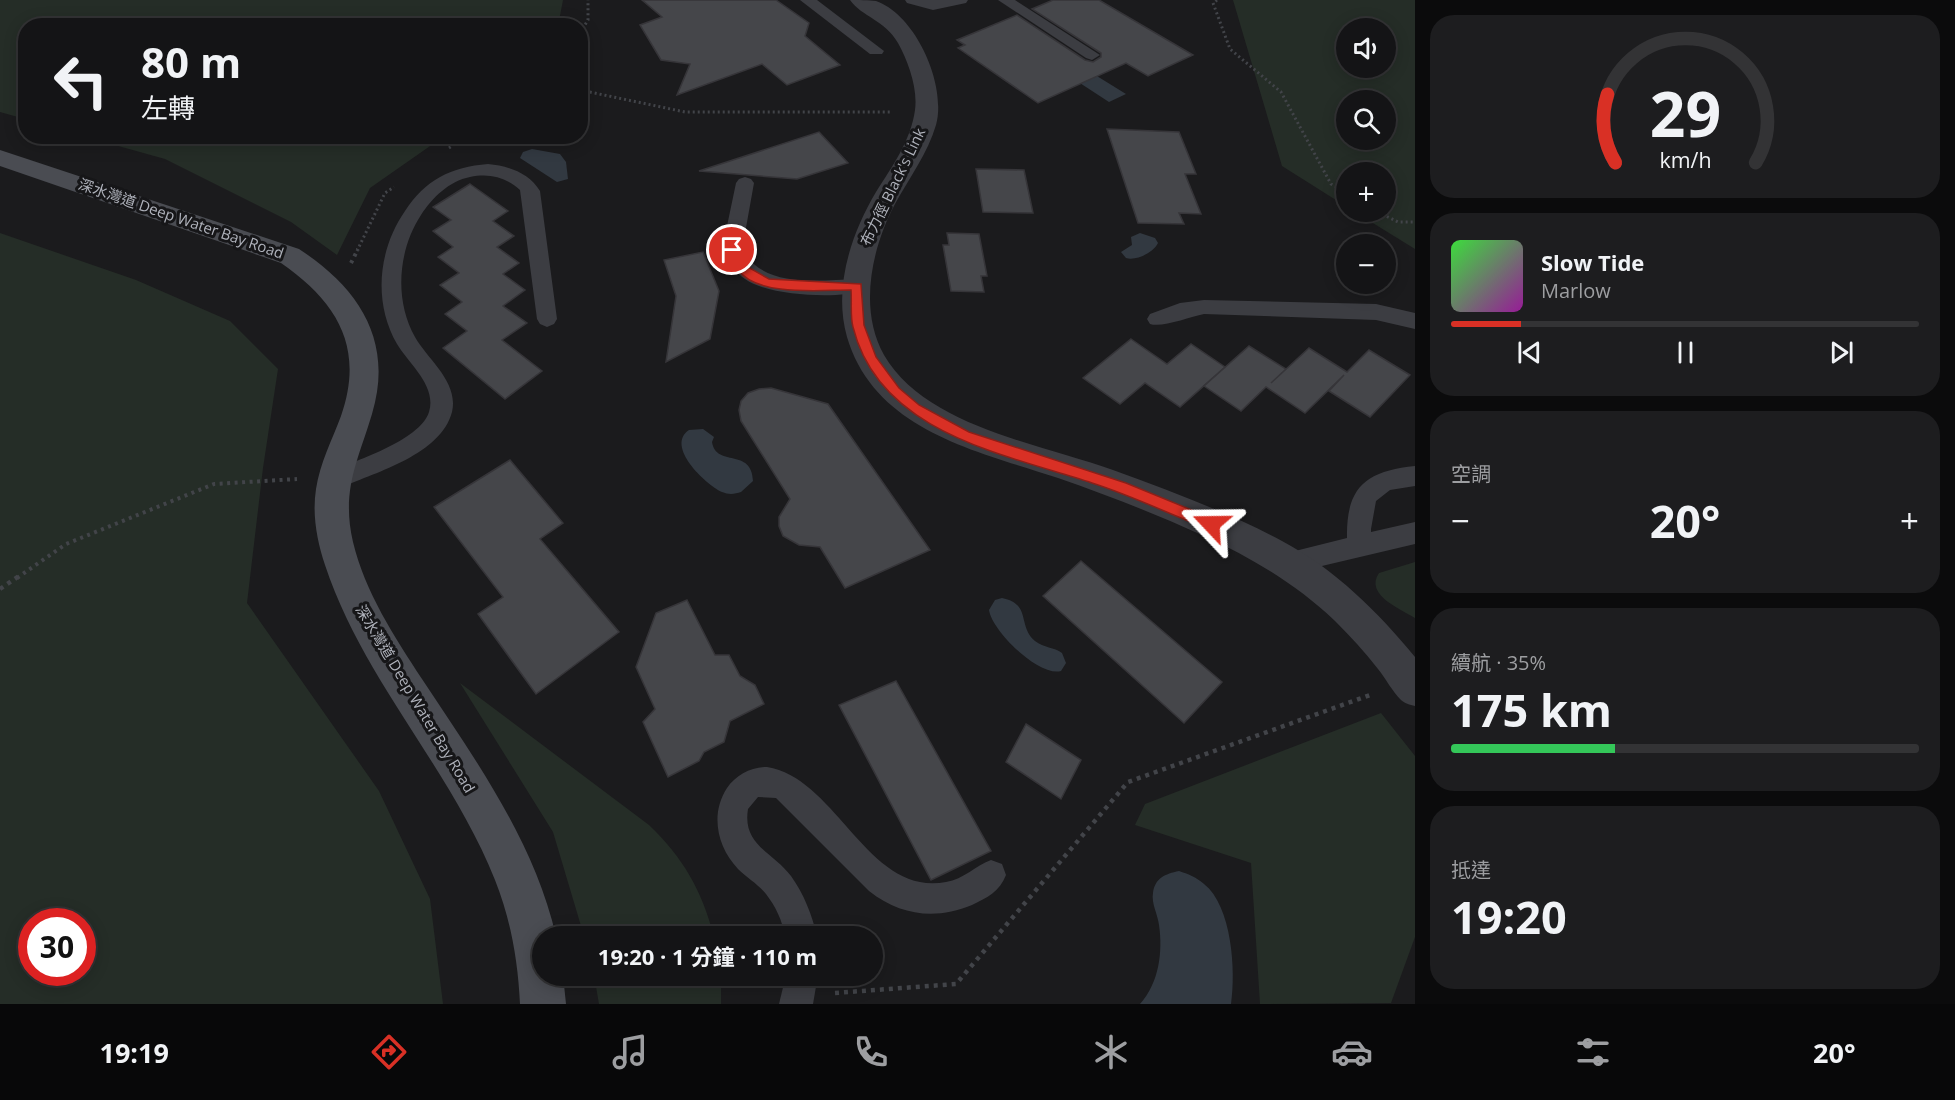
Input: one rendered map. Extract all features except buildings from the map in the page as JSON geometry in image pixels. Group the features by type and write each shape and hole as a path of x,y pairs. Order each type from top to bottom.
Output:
{"main road":[{"name":"深水灣道 Deep Water Bay Road","path":"0,158 273,249 317,275 351,315 364,348 366,360 364,390 359,410 319,479 333,522 342,563 352,592 389,660 468,788 514,873 526,906 538,954 543,1004"}],"street":[{"name":"布力徑 Black's Link","path":"860,0 888,17 904,33 925,85 927,112 916,144 868,232 860,258 857,286 858,325 870,358 881,375 915,409 964,436 1121,487 1266,549 1337,598 1368,629 1412,684"}],"lane":[{"path":"807,0 876,51"},
{"path":"912,0 933,6 961,0"},
{"path":"1005,0 1092,55"},
{"path":"319,479 414,443 436,423 441,412 442,399 439,387 406,340 397,320 392,300 391,279 393,259 401,236 412,214 436,185 464,172 498,171 524,182 531,191 547,319"},
{"path":"745,183 732,250 742,268 753,277 775,284 857,286"},
{"path":"1157,319 1180,311 1204,307 1376,312 1415,321"},
{"path":"1359,545 1358,513 1363,499 1373,488 1385,481 1415,476"},
{"path":"1288,563 1415,533"},
{"path":"799,926 788,898 774,880 748,857 736,840 730,821 734,801 747,786 766,780 784,786 874,874 895,890 919,898 940,900 959,897 976,889 991,875"}],"path":[{"path":"588,0 588,18"},
{"path":"1217,0 1213,3 1230,49 1281,92 1331,184 1336,187"},
{"path":"588,92 685,112 927,112"},
{"path":"1396,221 1415,222"},
{"path":"0,590 66,544 214,484 319,479"},
{"path":"798,992 956,984 1128,782 1412,684"}],"shaded area":[{"path":"0,0 563,0 560,18 18,18 18,117 0,112"},
{"path":"1233,0 1415,0 1415,249 1396,237 1396,234 1391,234 1371,222 1396,222 1396,162 1336,162 1336,200 1282,166"},
{"path":"1079,65 1126,94 1109,102 1063,72"},
{"path":"111,144 433,144 370,188 337,255 291,222 165,159"},
{"path":"532,149 560,154 566,162 568,179 557,182 520,158 523,152"},
{"path":"0,233 136,280 230,321 278,369 263,468 247,603 379,791 430,899 443,1004 0,1004"},
{"path":"1140,233 1155,238 1158,243 1144,255 1126,258 1121,252 1132,245 1131,237"},
{"path":"703,429 714,437 712,442 715,450 720,454 747,464 753,481 741,492 727,494 715,488 698,473 684,455 683,437 689,430"},
{"path":"1415,562 1415,618 1380,595 1376,588 1376,581 1379,573"},
{"path":"1002,598 1011,601 1021,610 1026,629 1035,641 1062,653 1066,663 1061,671 1052,671 1029,660 998,629 989,610 995,600"},
{"path":"460,683 649,825 672,850 690,876 711,926 581,926 553,832"},
{"path":"1381,713 1415,756 1415,937 1391,1003 1260,1004 1251,863 1135,825 1145,804"},
{"path":"1179,871 1204,884 1221,907 1232,957 1231,1004 1140,1004 1152,987 1160,956 1159,925 1153,901 1154,888 1158,880"},
{"path":"596,986 721,986 721,1004 599,1004"}],"route":[{"path":"732,250 735,260 742,268 753,277 767,282 783,285 857,286 858,325 870,358 895,391 915,409 938,423 964,436 1121,487 1211,524"}]}
